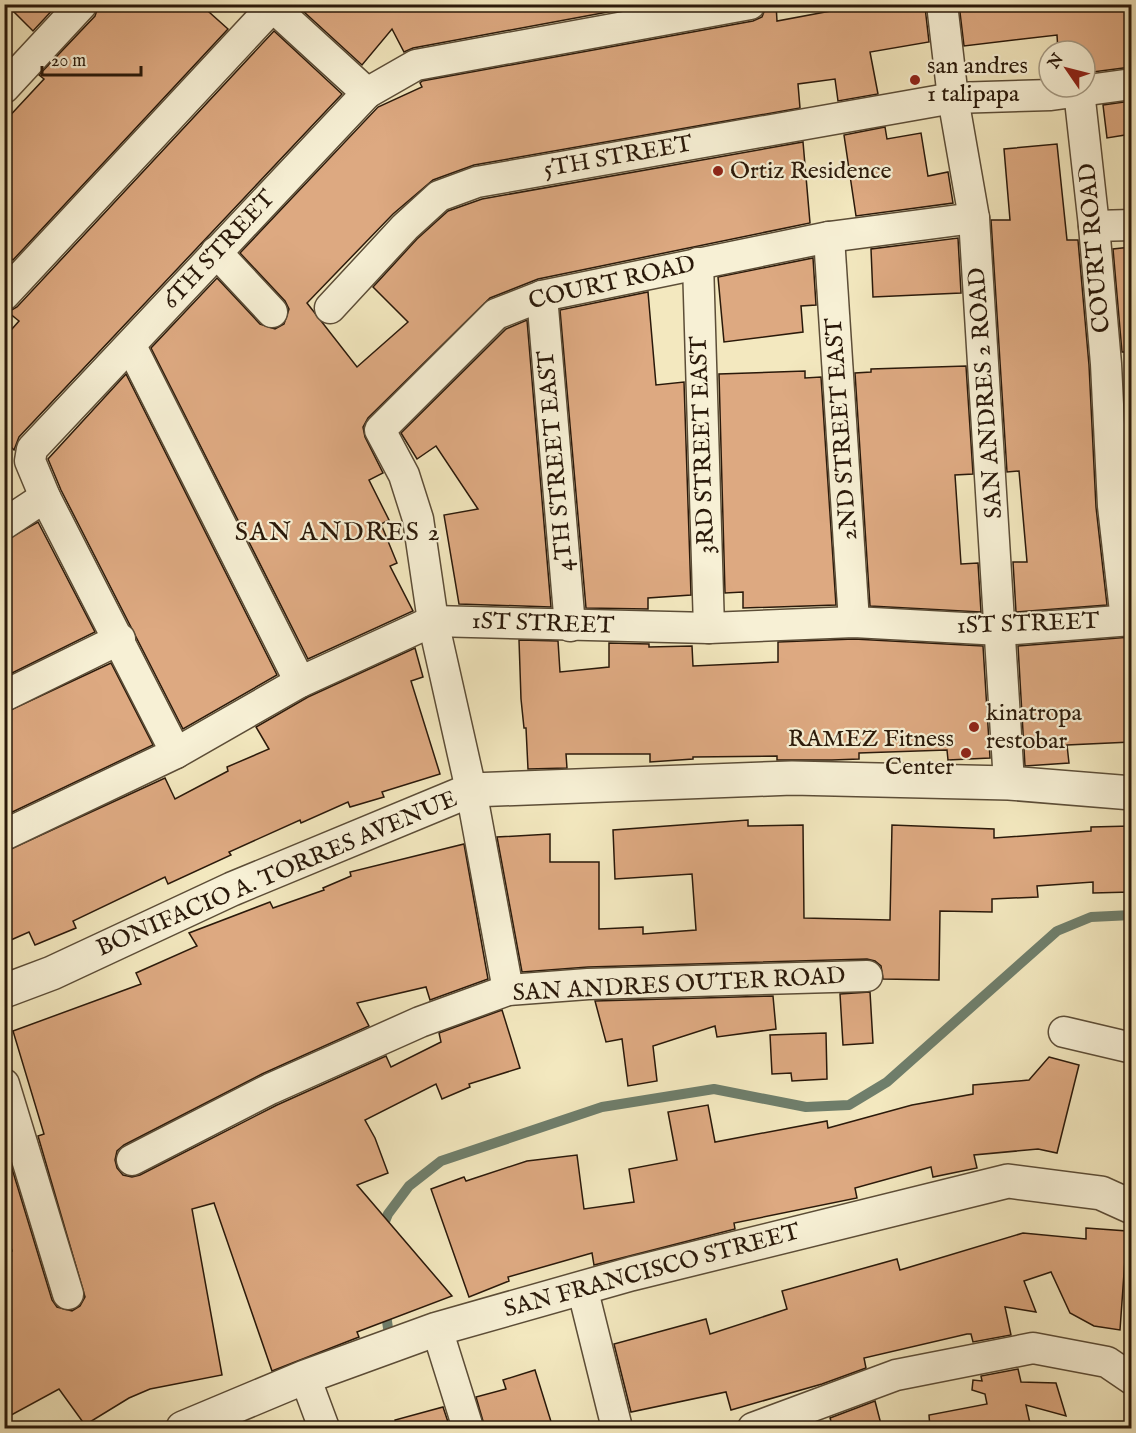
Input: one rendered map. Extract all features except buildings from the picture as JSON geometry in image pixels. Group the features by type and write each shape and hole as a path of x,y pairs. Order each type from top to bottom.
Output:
{"street":[{"path":"4,88 82,4"},
{"name":"6TH STREET","path":"176,753 120,639 45,497 30,454 216,252 367,93 416,65 750,4"},
{"name":"SAN ANDRES 2 ROAD","path":"942,4 953,98 974,218 1009,783"},
{"path":"4,295 274,6 367,93"},
{"name":"5TH STREET","path":"1097,89 1131,84"},
{"name":"5TH STREET","path":"330,308 405,226 439,196 477,182 953,98 1037,95"},
{"name":"COURT ROAD","path":"1080,99 1094,226 1119,363 1122,506 1129,620"},
{"name":"COURT ROAD","path":"508,990 471,790 433,621 418,519 404,476 380,430 496,314 542,296 829,237 974,218"},
{"path":"1094,226 1131,225"},
{"name":"2ND STREET EAST","path":"829,237 854,622"},
{"path":"216,252 272,312"},
{"name":"3RD STREET EAST","path":"698,263 709,628"},
{"name":"4TH STREET EAST","path":"542,296 570,626"},
{"path":"131,346 300,682"},
{"path":"4,524 45,497"},
{"name":"1ST STREET","path":"4,835 176,753 300,682 433,621 709,628 854,622 1001,630 1129,620"},
{"path":"4,696 120,639"},
{"name":"BONIFACIO A. TORRES AVENUE","path":"4,991 52,973 232,889 471,790 792,778 1009,783 1131,793"},
{"name":"SAN ANDRES OUTER ROAD","path":"132,1160 280,1085 420,1022 508,990 600,983 867,976"},
{"path":"1064,1032 1131,1048"},
{"path":"4,1084 68,1294"},
{"name":"SAN FRANCISCO STREET","path":"183,1428 305,1377 437,1329 582,1287 1008,1181 1101,1192 1131,1207"},
{"path":"582,1287 617,1428"},
{"path":"437,1329 468,1428"},
{"path":"768,1426 896,1375 1033,1348 1107,1362 1131,1379"},
{"path":"305,1377 324,1428"}],"waterway":[{"path":"381,1231 388,1214 409,1186 441,1161 602,1107 714,1089 806,1107 849,1105 887,1082 1057,931 1091,917 1132,915"},
{"path":"385,1308 388,1328"}],"place":[{"name":"san andres 1 talipapa","path":"915,80"},
{"name":"Ortiz Residence","path":"718,171"},
{"name":"kinatropa restobar","path":"974,727"},
{"name":"RAMEZ Fitness Center","path":"966,753"}],"district":[{"name":"SAN ANDRES 2","path":"338,532"}]}
